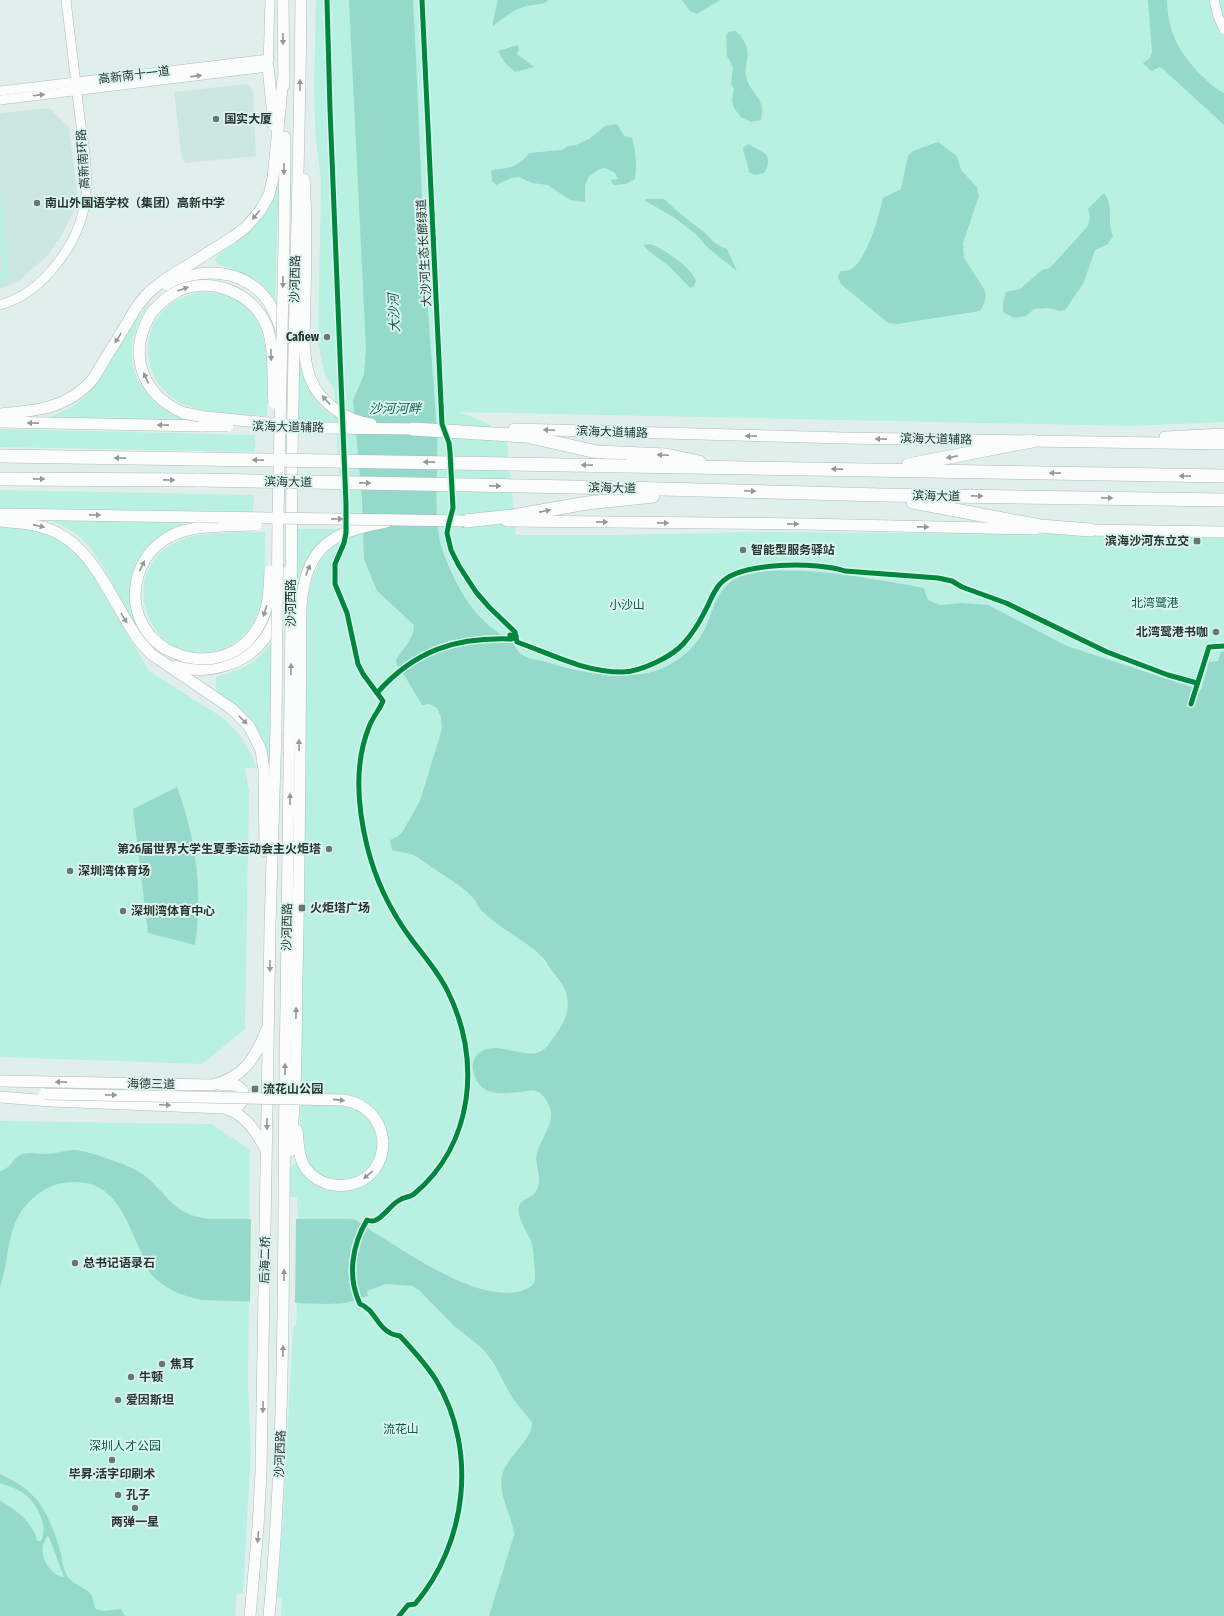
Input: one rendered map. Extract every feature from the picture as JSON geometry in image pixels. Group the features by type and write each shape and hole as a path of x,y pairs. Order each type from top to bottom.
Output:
{"highway":[{"path":"413,429 526,436 627,460"},
{"path":"876,470 1032,441"},
{"name":"滨海大道","path":"0,456 201,459 627,460 729,468 1224,476"},
{"name":"滨海大道","path":"0,479 200,480 625,494 711,490 882,495 1224,500"},
{"path":"465,521 513,516 587,503 625,494"},
{"path":"882,495 1024,524 1090,530"}],"main road":[{"name":"沙河西路","path":"265,1205 270,928 276,729 278,517 284,243 283,0"},
{"path":"300,0 300,124 306,206 301,244 307,368 316,389 331,406 340,413 353,420 367,424 413,429"},
{"path":"269,63 274,123 275,167"},
{"path":"0,414 30,411 56,406 67,401 85,388 93,379 138,305 149,292 175,277 246,228 263,207 272,188 283,79"},
{"name":"沙河西路","path":"285,1206 284,1106 289,815 292,407 296,272 301,244"},
{"path":"175,277 205,273 220,273 235,276 249,282 259,291 268,301 277,317 284,337 292,407"},
{"path":"280,454 270,336 267,327 257,310 241,296 231,290 221,287 200,285 183,289 168,296 152,312 142,332 139,345 141,365 149,386 157,396 184,413 211,418 321,428"},
{"name":"滨海大道辅路","path":"0,422 321,428 511,429 630,433 1224,444"},
{"path":"1122,443 1177,436 1224,434"},
{"path":"0,514 624,523 805,524 1199,532 1224,530"},
{"path":"278,517 268,602 261,623 254,634 237,649 221,657 211,659 188,658 176,655 156,642 146,630 137,609 136,586 138,573 144,562 158,544 179,532 207,527 260,524 314,518"},
{"path":"285,1206 294,1100 299,896 302,598 308,569 316,556 335,537 351,530 387,522 412,520"},
{"path":"0,521 46,528 56,532 76,545 92,563 141,643 151,654 232,709 249,726 260,750 264,770 265,862 270,928"},
{"path":"163,661 175,666 197,670 224,667 237,662 250,654 260,644 272,626 278,612 285,580 292,524"},
{"path":"289,815 299,896"},
{"name":"海德三道","path":"0,1081 212,1085 227,1081 246,1067 260,1047 269,1023"},
{"path":"20,1094 21,1081"},
{"path":"212,1085 236,1086 241,1089 244,1096 241,1103 236,1106 213,1107"},
{"path":"0,1097 20,1094 44,1094 344,1100 363,1107 374,1116 380,1126 383,1141 382,1156 375,1169 365,1179 350,1185 342,1186 327,1184 311,1174 301,1158 294,1100"},
{"name":"海德三道","path":"0,1097 51,1101 213,1107 231,1110 243,1118 256,1133 267,1153"},
{"name":"后海二桥","path":"264,1314 265,1205"},
{"name":"后海二桥","path":"283,1314 285,1206"},
{"name":"沙河西路","path":"250,1616 261,1472 264,1314"},
{"name":"沙河西路","path":"269,1616 281,1442 283,1314"}],"street":[{"name":"高新南环路","path":"0,305 20,297 39,284 66,251 74,238 81,221 84,207 86,177 66,0"},
{"path":"269,63 270,0"},
{"path":"1214,0 1218,16 1224,30"},
{"name":"高新南十一道","path":"0,91 76,86 269,63"},
{"name":"高新南十一道","path":"0,100 76,86"}],"shaded area":[{"path":"246,84 253,90 256,156 186,163 182,159 174,92"},
{"name":"南山外国语学校（集团）高新中学","path":"49,108 69,127 77,194 73,212 63,233 48,255 20,280 0,289 0,113"}],"green space":[{"path":"316,0 1224,0 1224,422 1131,426 459,412 492,426 507,442 516,535 617,535 753,532 1224,535 1224,652 1221,652 1218,661 1209,662 1201,690 1067,646 988,606 961,603 940,605 928,600 924,588 868,578 785,570 721,593 705,627 695,643 681,657 666,666 650,672 633,675 616,676 598,674 564,667 521,655 512,643 483,620 468,601 446,558 438,535 364,559 377,591 414,625 406,647 397,658 398,667 429,704 437,708 441,717 442,730 421,801 403,831 397,837 412,855 448,878 472,897 483,913 529,946 543,959 564,988 568,1005 566,1020 547,1048 536,1052 519,1053 493,1048 500,1094 525,1091 539,1092 545,1098 550,1116 548,1130 536,1162 538,1182 537,1191 523,1202 519,1208 521,1221 532,1243 536,1274 533,1286 520,1291 503,1293 464,1283 422,1262 356,1220 298,1219 297,1197 290,1197 290,1167 298,1162 300,1124 306,605 314,576 321,560 343,539 336,423 311,422 297,419 298,359 303,376 315,400 328,413 336,417 334,389 324,372 318,342 321,181 316,142 314,91"},
{"path":"279,176 275,305 257,283 236,271 217,264 215,260 223,251 247,234 260,220 273,195"},
{"path":"0,189 9,264 8,275 0,286 0,276 3,266 0,245"},
{"path":"198,292 223,294 241,302 254,315 262,332 266,352 267,416 210,412 188,406 166,393 157,381 151,367 148,353 149,338 154,324 162,311 175,301"},
{"path":"153,299 139,320 132,344 132,360 136,374 142,387 151,398 176,416 191,422 43,419 72,407 84,397 98,379 136,320"},
{"path":"0,429 255,435 255,452 0,447"},
{"path":"0,490 254,495 253,512 0,508"},
{"path":"44,518 202,522 191,522 171,529 153,542 138,561 131,581 131,602 139,627 149,643 129,617 104,569 90,548 72,531"},
{"name":"深圳湾体育中心","path":"0,525 41,530 66,542 86,564 149,671 223,718 243,741 254,761 256,768 245,768 249,792 245,1029 202,1064 0,1057"},
{"path":"295,529 342,529 324,540 311,553 298,578 295,589"},
{"path":"265,532 265,578 262,600 254,621 244,635 220,650 196,653 175,647 159,634 148,616 144,595 147,574 158,555 178,541 188,537 221,533"},
{"path":"272,641 270,769 263,743 258,733 237,707 216,691 216,677 234,672 248,665 261,655"},
{"name":"深圳人才公园","path":"0,1121 212,1124 250,1150 248,1387 251,1450 243,1593 237,1594 235,1616 0,1616"},
{"name":"流花山","path":"386,1284 412,1286 419,1290 439,1311 482,1348 532,1422 532,1428 529,1434 507,1464 501,1480 503,1498 513,1527 511,1546 504,1571 489,1616 281,1616 282,1599 277,1596 282,1533 293,1326 296,1326 297,1302 346,1303 368,1296 367,1291"}],"water":[{"path":"349,0 413,0 426,281 437,435 436,496 440,541 452,572 466,599 478,615 491,628 512,643 522,655 571,669 596,674 634,675 655,671 671,664 692,648 702,634 719,595 728,584 744,576 766,571 822,572 880,580 924,588 928,600 940,605 961,603 988,605 1067,646 1201,690 1209,662 1218,661 1221,652 1224,652 1224,1616 489,1616 514,1535 501,1488 501,1480 506,1466 529,1434 532,1428 532,1422 513,1399 494,1364 482,1348 454,1326 419,1290 412,1286 386,1284 367,1291 368,1296 346,1303 329,1304 201,1300 187,1296 168,1288 151,1274 146,1266 129,1224 114,1201 105,1192 94,1185 80,1182 57,1184 43,1190 26,1205 14,1225 0,1287 0,1171 8,1167 19,1155 31,1153 49,1154 75,1150 119,1162 141,1173 178,1208 197,1217 210,1219 351,1219 356,1220 422,1262 464,1283 484,1290 503,1293 521,1291 532,1286 535,1281 532,1244 520,1219 519,1209 521,1202 533,1195 538,1186 539,1177 536,1158 539,1147 549,1126 551,1115 550,1109 544,1097 536,1091 530,1090 513,1093 498,1093 485,1089 476,1079 473,1070 473,1062 480,1052 493,1048 522,1053 544,1050 565,1019 568,1006 565,990 561,982 543,958 483,912 474,899 457,884 417,857 408,853 392,850 390,840 397,837 403,831 420,801 442,729 441,717 437,708 429,704 422,705 396,662 413,633 414,625 377,591 364,559 362,498 353,400 364,375 366,349"},
{"path":"498,0 548,1 542,4 526,6 519,9 507,15 493,26"},
{"path":"682,0 720,0 697,14 690,11"},
{"path":"1148,0 1167,0 1169,22 1180,49 1192,66 1208,82 1224,93 1224,125 1163,69 1160,67 1151,71 1143,63 1150,58 1152,52"},
{"path":"735,31 741,36 747,48 746,75 747,80 762,107 761,120 751,122 741,117 734,108 732,101 734,89 731,83 733,67 727,56 726,36 728,32"},
{"path":"518,45 519,49 517,54 534,67 515,72 505,63 498,51"},
{"path":"617,124 624,136 632,138 635,153 635,179 626,184 614,185 610,180 618,179 615,173 605,168 600,169 589,176 585,185 585,202 570,200 548,185 532,183 519,177 511,178 496,185 492,181 491,171 513,166 523,160 529,153 562,150 568,146 576,145 589,139 605,126"},
{"path":"938,142 957,156 961,170 977,187 979,196 963,243 964,258 983,287 986,295 984,304 980,311 897,324 888,323 841,284 838,277 840,271 849,270 855,266 867,249 879,215 883,198 901,189 908,156 913,151"},
{"path":"748,144 765,154 768,162 764,173 755,175 749,172 743,148"},
{"path":"1104,193 1109,204 1110,225 1113,236 1108,244 1095,250 1083,284 1065,310 1059,311 1048,308 1034,309 1026,316 1014,318 1003,312 1003,303 1006,292 1020,289 1042,270 1050,268 1088,226 1090,216 1088,209"},
{"path":"664,199 714,242 727,249 737,271 707,247 697,235 675,218 644,200"},
{"path":"650,244 669,254 683,264 696,281 694,286 690,288 670,267 643,245"},
{"path":"177,787 189,826 196,865 198,904 195,945 148,933 133,809"},
{"path":"0,1474 24,1488 33,1495 40,1504 51,1524 67,1576 89,1593 96,1609 103,1611 121,1609 125,1616 0,1616 0,1501 15,1510 24,1518 35,1533 37,1541 41,1541 44,1529 41,1516 30,1499 20,1491 0,1483","holes":["47,1536 49,1537 64,1577 59,1576 51,1570 45,1561 43,1555 43,1545"]}],"pier":[{"path":"251,1217 296,1217 295,1304 250,1303"}],"cycle path":[{"path":"327,0 346,504 346,533 344,543 335,564 335,584 347,613 358,664 363,674 383,701 370,724 361,756 359,771 361,817 370,858 384,893 402,926 443,983 458,1016 465,1044 468,1071 466,1099 460,1125 449,1151 434,1174 414,1194 398,1201 376,1220 367,1220 358,1240 353,1261 354,1283 360,1304 370,1311 386,1331 400,1336 428,1368 436,1380 449,1407 458,1436 462,1466 461,1495 456,1525 446,1553 433,1580 415,1604 408,1605 399,1616"},
{"name":"大沙河生态长廊绿道","path":"422,0 442,424 449,443 453,508 447,533 451,550 459,566 476,592 515,632 517,642 568,662 594,669 622,672 646,667 672,653 684,643 700,621 717,587 730,576 761,567 799,565 817,566 845,571 938,578 952,581 962,587 1006,603 1107,652 1168,675 1197,683"},
{"path":"377,693 391,678 406,666 422,656 438,649 473,641 512,639 510,635 516,636"},
{"path":"1191,704 1209,647 1224,646"}],"place":[{"name":"国实大厦","path":"216,119"},
{"name":"南山外国语学校（集团）高新中学","path":"37,203"},
{"name":"Cafiew","path":"327,337"},
{"name":"滨海沙河东立交","path":"1197,541"},
{"name":"智能型服务驿站","path":"743,550"},
{"name":"北湾鹭港书咖","path":"1216,632"},
{"name":"第26届世界大学生夏季运动会主火炬塔","path":"329,849"},
{"name":"深圳湾体育场","path":"70,871"},
{"name":"火炬塔广场","path":"302,908"},
{"name":"深圳湾体育中心","path":"123,911"},
{"name":"流花山公园","path":"255,1089"},
{"name":"总书记语录石","path":"75,1263"},
{"name":"焦耳","path":"162,1364"},
{"name":"牛顿","path":"131,1377"},
{"name":"爱因斯坦","path":"118,1400"},
{"name":"毕昇·活字印刷术","path":"112,1460"},
{"name":"孔子","path":"118,1495"},
{"name":"两弹一星","path":"135,1508"}],"water label":[{"name":"大沙河","path":"394,313"},
{"name":"沙河河畔","path":"395,408"}],"park label":[{"name":"北湾鹭港","path":"1155,603"},
{"name":"小沙山","path":"627,605"}]}
